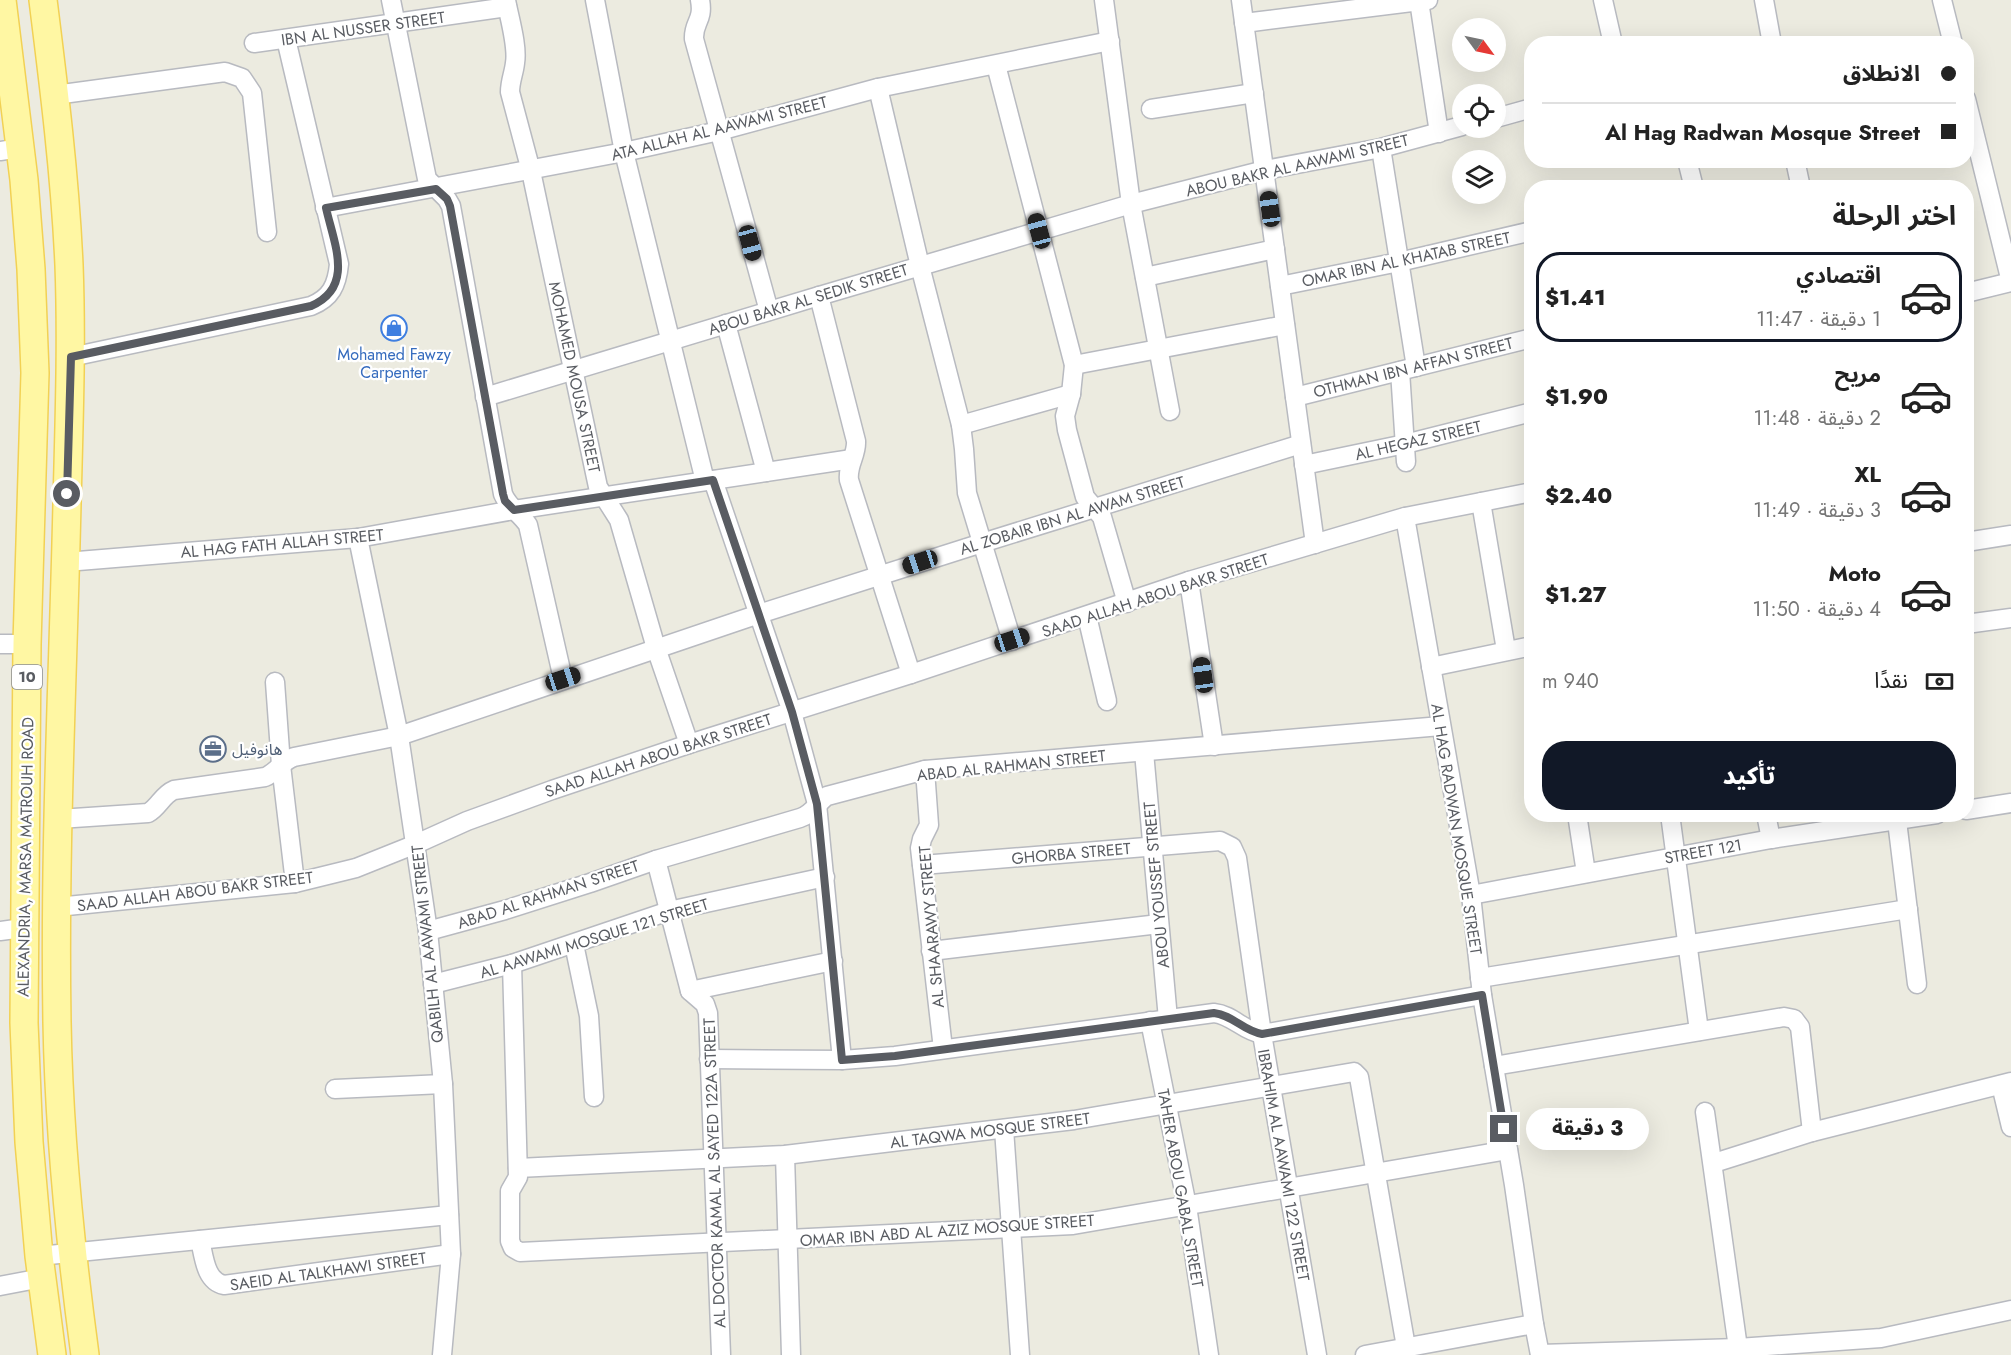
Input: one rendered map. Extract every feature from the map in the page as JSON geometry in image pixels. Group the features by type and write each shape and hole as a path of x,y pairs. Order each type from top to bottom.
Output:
{"main road":[{"name":"ALEXANDRIA, MARSA MATROUH ROAD","path":"2,0 10,150 24,180 31,269 35,373 27,644 12,929 24,1023 28,1118 40,1267 52,1355"},
{"name":"ALEXANDRIA, MARSA MATROUH ROAD","path":"43,0 63,176 69,265 71,357 57,907 57,1023 60,1115 71,1253 85,1355"},
{"path":"24,180 63,176"},
{"path":"31,269 69,265"}],"street":[{"path":"391,0 427,179 447,199 450,206 503,494 505,501 521,515 528,525 563,679"},
{"path":"595,0 624,152 670,341 709,480 759,614 792,712 817,804 842,1060"},
{"path":"700,0 701,16 695,27 694,39 769,311"},
{"path":"1104,0 1131,204 1170,411"},
{"path":"1241,0 1315,544"},
{"path":"1603,0 1611,36"},
{"path":"1764,0 1771,36"},
{"path":"1942,0 1951,36"},
{"path":"1244,23 1424,1 1439,133"},
{"name":"IBN AL NUSSER STREET","path":"254,44 507,4"},
{"name":"MOHAMED MOUSA STREET","path":"507,4 516,62 510,82 510,92 531,171 598,487 619,520 656,648 688,744"},
{"path":"71,357 311,306 329,296 335,287 339,264 286,39"},
{"name":"ATA ALLAH AL AAWAMI STREET","path":"326,208 624,152 719,131 879,88 1110,41"},
{"path":"996,64 1074,365 1071,394 1065,416 1067,430 1085,497 1102,517 1127,603"},
{"path":"55,95 225,72 242,78 252,93 267,232"},
{"path":"879,88 920,266 961,425 967,494 1012,640"},
{"path":"1151,109 1254,93"},
{"path":"1506,115 1524,110"},
{"name":"ABOU BAKR AL AAWAMI STREET","path":"1131,204 1265,170 1381,147 1452,129"},
{"path":"1974,132 2011,282 1974,291"},
{"path":"1381,147 1399,262 1408,369 1406,453"},
{"name":"ABOU BAKR AL SEDIK STREET","path":"485,397 1131,204"},
{"name":"OMAR IBN AL KHATAB STREET","path":"1280,286 1399,262 1524,233"},
{"path":"1145,277 1275,249"},
{"path":"819,296 856,441 849,466 849,480 911,674"},
{"path":"726,324 766,472"},
{"path":"1074,365 1285,325"},
{"name":"OTHMAN IBN AFFAN STREET","path":"1295,397 1524,340"},
{"path":"961,425 1071,394"},
{"name":"AL HEGAZ STREET","path":"1304,465 1406,453 1524,415"},
{"name":"AL ZOBAIR IBN AL AWAM STREET","path":"59,819 142,814 152,810 168,793 265,777 271,775 287,759 399,736 759,614 1301,444"},
{"name":"AL HAG FATH ALLAH STREET","path":"66,562 358,538 514,510 852,459"},
{"name":"SAAD ALLAH ABOU BAKR STREET","path":"57,907 295,883 356,868 467,820 688,744 911,674 1190,581 1405,517 1524,494"},
{"path":"1481,502 1506,650"},
{"name":"AL HAG RADWAN MOSQUE STREET","path":"1405,517 1471,895 1481,987 1540,1354"},
{"path":"1974,541 2011,535"},
{"name":"QABILH AL AAWAMI STREET","path":"358,538 399,736 428,931 443,1084 451,1254 442,1355"},
{"path":"1190,581 1214,746"},
{"path":"1087,616 1107,701"},
{"path":"1974,623 2011,618"},
{"path":"0,644 27,644"},
{"path":"1431,667 1524,647"},
{"path":"275,682 281,765 295,883"},
{"name":"ABAD AL RAHMAN STREET","path":"428,931 516,907 656,860 800,818 810,814 827,796 925,770 1441,726"},
{"name":"ABOU YOUSSEF STREET","path":"1144,752 1159,924 1159,1020"},
{"name":"AL SHAARAWY STREET","path":"925,770 929,825 920,843 943,1049"},
{"path":"1974,809 2011,803"},
{"path":"1578,822 1587,873"},
{"path":"1671,822 1699,1031"},
{"path":"1768,822 1771,839"},
{"name":"STREET 121","path":"1471,895 1771,839 1890,822"},
{"path":"1897,822 1917,984"},
{"name":"GHORBA STREET","path":"922,865 1220,841"},
{"name":"IBRAHIM AL AAWAMI 122 STREET","path":"1220,841 1232,847 1237,858 1270,1085 1317,1355"},
{"name":"AL DOCTOR KAMAL AL SAYED 122A STREET","path":"656,860 690,991 703,1001 706,1008 721,1355"},
{"name":"AL AAWAMI MOSQUE 121 STREET","path":"433,984 512,964 669,911 825,877"},
{"path":"709,1059 842,1060 895,1056 1208,1013 1221,1014 1244,1028 1262,1034 1688,945 1908,909"},
{"path":"931,951 1159,924"},
{"path":"574,944 589,1016 594,1097"},
{"path":"690,991 833,962"},
{"path":"512,964 518,1168"},
{"path":"1494,1066 1773,1018 1794,1019 1803,1037 1812,1132"},
{"name":"TAHER ABOU GABAL STREET","path":"1159,1020 1167,1104 1187,1206 1209,1355"},
{"name":"AL TAQWA MOSQUE STREET","path":"518,1168 785,1155 1074,1120 1352,1072 1357,1074 1375,1173"},
{"path":"1714,1162 1812,1132 2006,1083 2011,1127"},
{"path":"334,1089 443,1084"},
{"path":"1705,1112 1714,1162 1738,1348"},
{"path":"1004,1129 1020,1355"},
{"name":"OMAR IBN ABD AL AZIZ MOSQUE STREET","path":"518,1168 518,1177 510,1191 510,1241 513,1248 523,1253 1073,1225 1508,1150"},
{"path":"785,1155 790,1355"},
{"path":"1375,1173 1406,1347"},
{"path":"0,1286 71,1253 448,1215"},
{"name":"SAEID AL TALKHAWI STREET","path":"200,1240 209,1275 214,1282 224,1286 451,1254"},
{"path":"1540,1354 1882,1346 2011,1310"},
{"path":"1365,1355 1534,1324"}],"place":[{"name":"Mohamed Fawzy Carpenter","path":"394,328"},
{"name":"هانوفيل","path":"213,749"}],"route":[{"path":"67,494 71,357 321,302 335,287 339,264 326,208 436,189 447,199 450,206 503,494 509,506 514,510 713,480 792,712 817,804 842,1060 895,1056 1214,1013 1221,1014 1254,1033 1262,1034 1482,995 1504,1129"}]}
